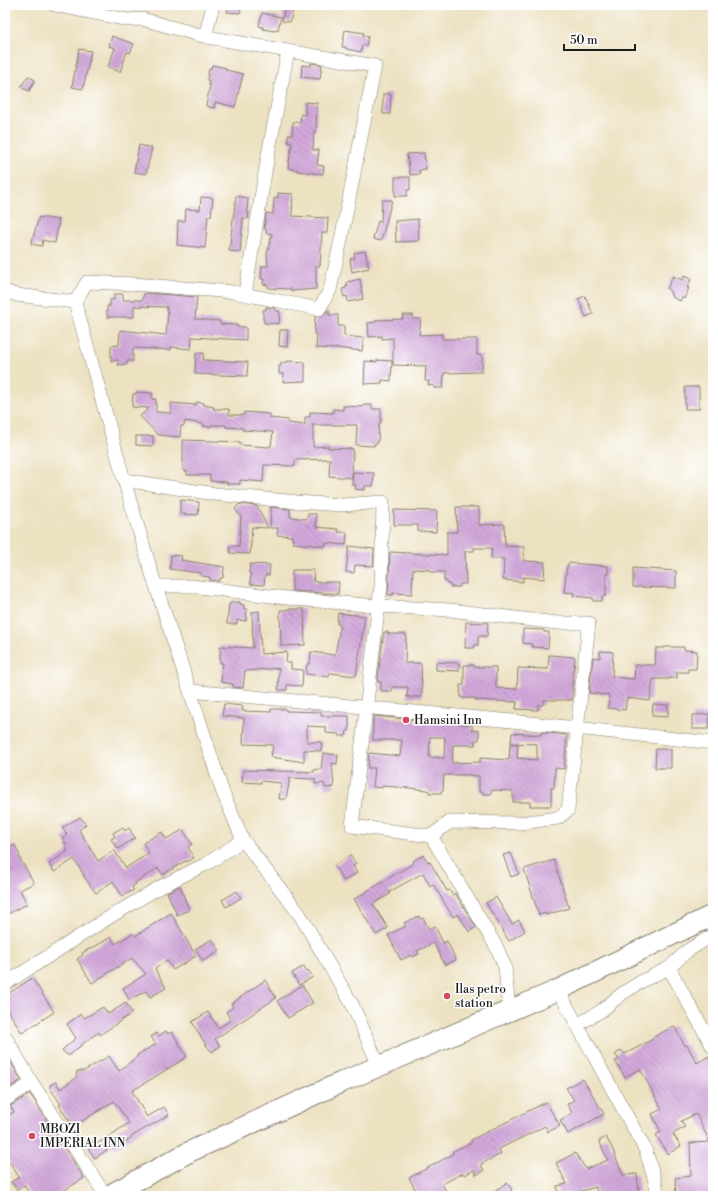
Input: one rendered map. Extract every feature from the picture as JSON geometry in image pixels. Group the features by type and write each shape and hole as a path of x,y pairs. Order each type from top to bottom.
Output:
{"highway":[{"path":"107,1196 189,1152 379,1066 558,990 713,915"}],"street":[{"path":"54,5 128,20 142,19 208,37 375,66 330,290 319,309 233,292 87,282 75,302 124,480 156,586 223,793 243,840 300,915 352,1004 379,1066"},
{"path":"208,37 207,29 213,5"},
{"path":"245,294 268,155 288,51"},
{"path":"5,292 16,295 75,302"},
{"path":"124,480 215,494 297,502 342,505 383,502 381,586 378,606 352,826 431,836 450,822 520,823 558,818 568,810 589,623 557,623 450,610 378,606 295,599 191,586 156,586"},
{"path":"190,691 512,721 713,743"},
{"path":"431,836 497,948 505,967 508,1011"},
{"path":"5,984 108,918 158,888 208,863 243,840"},
{"path":"577,1025 601,1011 623,993 644,980 669,968 687,951 713,934"},
{"path":"669,968 713,1048"},
{"path":"558,990 646,1151 656,1184 657,1196"},
{"path":"5,1036 32,1083 107,1196"},
{"path":"5,1100 32,1083"}],"building":[{"path":"229,5 242,5 240,13 227,12"},
{"path":"285,5 294,5 290,22 282,21"},
{"path":"262,13 281,17 278,30 263,29 263,27 259,26"},
{"path":"345,30 364,33 363,36 368,36 366,46 362,45 361,52 342,47"},
{"path":"112,36 134,44 130,53 127,52 120,72 108,67 115,48 109,46"},
{"path":"79,49 91,51 83,89 72,87"},
{"path":"311,63 322,65 320,79 301,77 302,65 311,66"},
{"path":"212,65 243,74 235,107 215,102 214,108 206,106 210,85 209,81 207,80 209,69 211,69"},
{"path":"28,76 35,80 29,91 21,87"},
{"path":"383,94 391,94 390,114 383,114"},
{"path":"305,102 317,103 316,131 314,131 313,150 319,150 317,165 324,166 323,174 297,171 298,170 288,168 292,143 288,142 288,135 292,135 293,122 300,122 301,114 305,115"},
{"path":"139,145 152,148 146,174 134,172"},
{"path":"424,153 426,169 419,170 420,174 410,175 407,154"},
{"path":"395,177 410,177 410,190 407,190 407,196 395,196"},
{"path":"278,193 293,194 292,216 328,218 327,233 322,233 320,266 316,266 316,289 291,291 291,289 268,288 268,285 263,284 264,279 261,279 262,266 268,266 267,254 272,234 266,233 266,229 264,229 266,213 273,214 274,198 278,198"},
{"path":"236,196 248,198 247,212 249,212 248,219 243,218 240,252 229,251"},
{"path":"201,197 213,198 211,216 208,216 205,248 177,245 178,221 185,221 186,209 200,210"},
{"path":"382,200 392,200 381,241 373,239 378,221 381,222"},
{"path":"39,217 59,220 55,243 43,240 42,246 31,244"},
{"path":"418,219 419,241 396,242 395,221"},
{"path":"365,251 369,268 352,272 350,259 355,258 354,253"},
{"path":"673,276 682,280 684,276 691,279 684,299 682,297 680,301 672,297 673,295 670,294 671,291 667,289"},
{"path":"360,279 363,299 348,302 347,296 344,297 342,289 348,286 347,282"},
{"path":"114,294 123,294 123,300 142,300 144,294 197,297 195,319 220,321 220,324 246,327 246,340 192,337 191,349 171,347 171,350 133,348 133,361 127,361 127,364 118,365 118,360 111,361 111,346 119,345 120,330 166,335 167,307 134,306 134,317 107,317 107,306 110,306 110,300 114,300"},
{"path":"585,296 593,314 586,317 578,299"},
{"path":"266,307 275,308 275,311 280,311 279,324 264,323 263,310 266,310"},
{"path":"327,311 329,311 329,315 338,315 338,326 344,326 344,336 364,338 362,351 336,348 316,348 317,334 314,334 315,316 323,316"},
{"path":"403,315 413,315 413,319 421,319 419,335 442,334 442,339 477,339 477,355 482,355 482,372 444,373 443,388 434,388 434,386 428,385 429,381 425,381 426,366 393,365 393,338 382,339 382,336 369,337 368,323 376,322 376,320 403,319"},
{"path":"280,330 288,330 287,347 279,346"},
{"path":"196,353 204,353 203,360 248,362 247,376 195,374"},
{"path":"377,360 392,361 391,381 382,380 382,383 364,384 365,361 377,362"},
{"path":"287,361 305,362 305,381 283,382 284,374 279,374 279,366 281,366 281,362 287,363"},
{"path":"685,387 699,387 699,409 685,409"},
{"path":"136,392 152,393 152,399 156,399 156,412 171,413 171,403 196,405 197,402 214,407 213,409 229,409 229,415 244,415 244,412 270,414 270,418 288,420 288,423 305,425 305,417 310,417 310,412 333,413 333,409 343,410 343,406 363,407 363,405 372,405 372,409 381,409 381,423 379,423 378,443 375,443 374,446 356,445 357,425 312,425 313,447 329,446 328,448 353,449 352,478 329,476 330,459 295,460 295,466 264,465 263,482 240,480 240,484 227,484 227,482 210,481 210,475 187,475 187,471 183,471 183,440 240,442 240,445 269,447 271,446 273,432 242,430 243,428 226,427 226,425 211,425 211,427 203,426 204,424 185,421 184,426 181,426 180,437 158,435 140,416 149,408 132,407 133,394 136,394"},
{"path":"136,436 153,436 153,446 136,445"},
{"path":"353,472 374,473 373,486 365,486 365,490 355,489 356,485 352,485"},
{"path":"180,500 199,502 198,515 180,514"},
{"path":"239,504 257,506 268,528 252,527 250,554 230,553 230,546 239,546 241,517 235,509"},
{"path":"271,507 290,509 290,517 307,519 308,514 316,514 316,527 338,529 338,532 347,532 346,545 326,543 326,546 293,543 292,536 277,535 278,528 270,528"},
{"path":"456,507 479,507 479,525 504,524 505,546 524,547 524,561 545,562 544,579 523,577 523,582 503,580 504,559 491,559 492,548 474,548 474,551 465,551 466,584 460,584 460,587 450,587 450,584 447,584 447,581 444,581 444,572 431,572 431,570 413,569 412,594 393,593 393,595 388,595 390,552 447,555 447,532 457,532"},
{"path":"394,510 437,511 436,532 418,531 418,525 394,525"},
{"path":"349,546 374,549 373,566 355,565 354,573 346,572"},
{"path":"171,555 182,556 181,560 224,567 223,578 220,578 219,581 210,580 210,577 201,576 201,573 170,569"},
{"path":"568,563 608,566 608,574 606,574 606,596 602,596 602,601 593,601 593,598 573,596 574,593 564,592"},
{"path":"250,564 270,565 269,575 265,575 264,585 250,584"},
{"path":"633,568 676,571 676,588 633,587"},
{"path":"292,570 313,570 314,582 339,582 338,594 292,591"},
{"path":"231,602 240,602 240,604 244,605 244,609 247,609 246,621 237,620 237,624 227,624 229,604 231,604"},
{"path":"304,609 305,645 281,646 280,610"},
{"path":"259,611 261,654 287,652 286,663 291,663 291,669 303,670 302,686 287,685 287,690 278,690 279,668 245,671 243,688 233,687 233,684 221,682 223,663 220,663 220,646 253,648 252,612"},
{"path":"338,613 365,616 356,676 330,673 329,677 306,674 307,664 310,664 311,652 335,655 340,627 340,625 337,624"},
{"path":"466,622 488,623 487,636 478,636 478,645 475,645 474,648 465,648"},
{"path":"523,629 544,630 544,632 549,632 548,648 532,647 532,644 523,643"},
{"path":"384,632 388,632 388,634 406,634 405,663 421,663 422,697 407,697 408,687 392,687 392,691 381,691 381,682 378,682 378,676"},
{"path":"684,647 684,650 697,651 696,669 688,669 688,672 677,672 677,678 653,679 650,701 627,698 625,710 608,708 609,695 589,693 593,657 600,658 600,651 613,652 612,677 634,679 635,665 655,665 656,648"},
{"path":"549,655 575,657 572,700 544,700 543,705 538,705 538,710 516,709 517,702 461,698 460,685 464,685 464,665 474,665 474,667 496,667 496,688 517,689 518,668 548,669"},
{"path":"436,662 459,663 459,671 436,670"},
{"path":"224,704 243,706 242,711 271,712 271,709 286,709 286,711 321,712 321,716 349,716 349,731 347,731 346,736 339,736 339,734 326,733 326,727 307,726 307,742 322,742 321,751 304,750 304,762 271,757 273,745 243,744 244,718 222,716"},
{"path":"653,704 668,705 668,717 652,716"},
{"path":"709,714 709,729 692,729 692,715"},
{"path":"373,716 472,725 472,730 479,731 479,740 475,740 475,745 453,745 452,763 480,762 480,758 509,760 510,744 518,744 517,758 537,760 537,744 511,743 512,733 541,735 541,732 567,735 564,769 555,768 554,788 551,788 551,806 530,806 530,802 513,802 513,791 491,790 491,794 483,794 483,792 479,792 479,776 472,775 444,775 443,790 441,793 429,793 427,790 409,788 382,786 382,788 373,787 375,768 368,768 369,753 400,756 402,740 373,740","holes":["430,737 445,737 444,758 429,757"]},
{"path":"656,749 671,749 671,768 655,768"},
{"path":"323,753 338,755 337,764 332,763 334,787 325,788 324,783 315,784 315,779 290,778 286,799 279,799 281,783 261,781 261,783 242,782 243,770 314,772 314,770 321,769"},
{"path":"80,817 86,824 79,830 98,861 114,850 126,868 149,853 143,843 162,832 166,839 183,830 192,844 188,847 194,858 186,862 185,861 163,875 158,868 135,883 136,884 132,887 134,890 122,896 113,881 96,893 84,877 74,859 54,872 49,864 68,851 65,847 67,845 62,838 67,834 62,828"},
{"path":"123,827 125,831 129,828 135,838 118,849 111,839 115,837 113,833"},
{"path":"15,845 20,856 19,857 34,883 20,890 27,904 8,914 5,908 5,850"},
{"path":"511,853 519,874 511,877 503,855"},
{"path":"350,855 356,864 353,866 357,873 344,881 334,866"},
{"path":"423,855 429,863 430,862 447,891 449,890 453,895 455,893 476,927 469,932 458,914 453,917 433,884 430,886 423,873 389,892 390,894 373,904 388,928 376,935 354,899 414,863 413,861"},
{"path":"554,860 569,908 546,915 546,913 539,915 524,869"},
{"path":"180,886 189,910 177,915 167,892"},
{"path":"237,891 241,898 226,907 222,900"},
{"path":"496,897 512,924 519,920 525,931 509,941 486,903"},
{"path":"171,913 196,956 173,970 167,960 155,969 166,988 150,997 146,991 129,1000 123,988 146,974 132,958 92,983 77,959 83,955 82,953 111,937 115,944 133,933 135,936"},
{"path":"419,916 420,919 423,918 429,929 435,926 443,943 447,941 456,960 445,965 434,943 417,951 419,954 412,957 411,955 401,960 388,935 406,926 404,923"},
{"path":"212,939 220,951 203,961 195,949"},
{"path":"304,966 306,971 308,970 313,977 299,985 292,973"},
{"path":"32,978 54,1012 22,1033 5,1006 5,996"},
{"path":"265,980 276,998 215,1039 220,1046 212,1052 192,1022 208,1012 218,1028 231,1020 226,1012 233,1007 231,1004"},
{"path":"302,985 313,1003 288,1018 277,1001"},
{"path":"126,1003 132,1013 100,1035 99,1032 70,1055 67,1055 62,1050 76,1038 67,1024 81,1014 84,1018 103,1007 108,1014"},
{"path":"674,1026 685,1046 687,1045 697,1063 709,1056 713,1063 713,1196 676,1196 675,1178 691,1176 690,1143 710,1142 696,1114 681,1121 685,1127 673,1134 681,1146 668,1154 656,1135 661,1132 652,1114 662,1109 640,1069 625,1077 615,1061 619,1059 615,1055 621,1050 625,1054"},
{"path":"166,1031 168,1034 172,1032 187,1057 132,1091 147,1117 164,1107 169,1115 132,1136 115,1149 113,1146 95,1158 88,1148 91,1147 89,1144 95,1140 97,1144 129,1123 114,1101 73,1127 59,1105 61,1104 50,1088 50,1085 56,1082 60,1089 76,1078 77,1071 84,1071 109,1056 119,1071 138,1056 137,1055 156,1044 151,1037 157,1033 159,1036"},
{"path":"5,1052 21,1080 5,1091"},
{"path":"583,1079 604,1114 568,1134 560,1120 572,1113 567,1104 574,1100 566,1088"},
{"name":"MBOZI IMPERIAL INN","path":"30,1094 84,1178 55,1196 31,1196 24,1185 17,1190 11,1182 19,1177 5,1155 5,1117 14,1112 10,1106"},
{"path":"546,1102 560,1126 548,1132 545,1126 499,1149 501,1154 481,1164 484,1171 476,1175 474,1170 464,1175 463,1173 442,1184 446,1191 444,1192 447,1196 419,1196 409,1178 453,1154 452,1152 472,1142 471,1140"},
{"path":"606,1137 623,1175 637,1174 639,1192 597,1196 596,1187 578,1192 579,1196 559,1196 557,1186 567,1184 556,1163 575,1153 586,1169 608,1160 599,1141"},
{"path":"507,1183 512,1190 508,1193 503,1196 486,1196"}],"place":[{"name":"Hamsini Inn","path":"406,720"},
{"name":"Ilas petro station","path":"447,996"},
{"name":"MBOZI IMPERIAL INN","path":"32,1136"}]}
